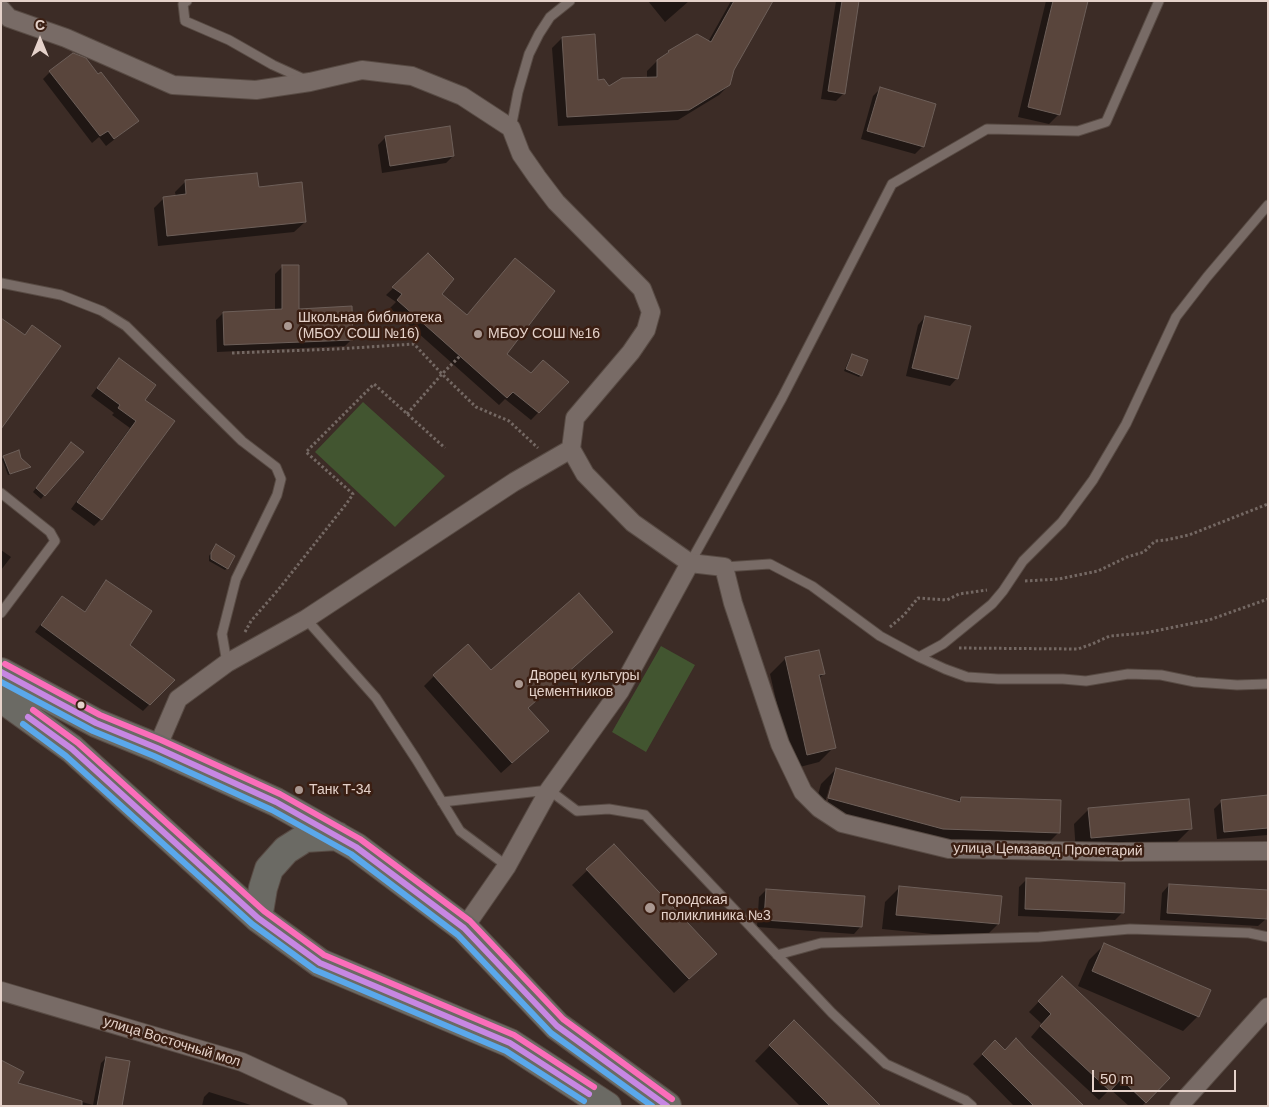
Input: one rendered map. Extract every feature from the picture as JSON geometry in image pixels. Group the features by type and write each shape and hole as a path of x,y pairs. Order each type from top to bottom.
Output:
{"highway":[{"path":"1,672 96,723 158,748 276,802 356,847 464,928 557,1026 666,1106"},
{"path":"1,698 72,749 258,918 320,963 510,1043 607,1106"},
{"path":"258,918 263,888 269,869 286,850 305,838 337,836"}],"street":[{"path":"1,9 9,18 66,38 173,85 256,90 310,82 362,70 412,76 462,96 511,128 521,154 556,202 642,289 651,312 646,330 631,352 575,418 571,449 585,474 633,523 690,563 724,567"},
{"path":"158,748 178,700 227,663 306,619 514,482 571,449"},
{"path":"464,928 507,866 549,790 620,691 690,563"},
{"name":"улица Цемзавод Пролетарий","path":"724,567 780,744 803,792 819,808 842,823 950,849 1120,852 1268,851"},
{"name":"улица Восточный мол","path":"1,991 242,1062 338,1106"},
{"path":"1179,1106 1268,1007"}],"lane":[{"path":"187,1 183,4 185,21 229,40 273,65 310,82"},
{"path":"511,128 518,92 529,54 550,17 570,1"},
{"path":"690,563 782,398 892,184 987,129 1078,131 1106,122 1159,1"},
{"path":"919,657 943,644 992,604 1004,591 1022,561 1062,522 1093,480 1126,424 1176,317 1268,205"},
{"path":"1,283 61,295 102,311 126,326 242,441 276,466 281,479 277,496 236,580 222,634 227,663"},
{"path":"1,493 50,532 55,541 1,613"},
{"path":"724,567 770,564 812,586 876,633 919,657 967,677 1086,681 1128,674 1161,675 1195,682 1237,685 1268,684"},
{"path":"306,619 376,698 460,831 507,866"},
{"path":"442,802 549,790 577,810 609,809 645,815 832,1013 886,1064 965,1100 972,1106"},
{"path":"777,955 821,943 1039,937 1130,929 1249,933 1268,937"}],"path":[{"path":"232,353 414,344 476,407 509,421 552,460"},
{"path":"408,414 460,356"},
{"path":"227,663 251,622 284,583 353,494 306,452 374,384 445,448"},
{"path":"1010,580 1059,579 1098,571 1127,557 1144,552 1155,541 1190,535 1268,504"},
{"path":"876,633 890,627 904,616 918,598 947,600 958,594 988,590 1004,591"},
{"path":"943,644 960,648 1078,649 1110,636 1145,633 1208,620 1268,599"}],"green space":[{"path":"363,402 445,476 395,527 315,452"},
{"path":"661,646 695,665 646,752 612,732"}],"building":[{"path":"734,1 773,1 734,70 730,85 689,110 567,117 562,37 595,34 598,80 604,79 609,86 622,78 657,77 657,60 668,51 697,34 711,42"},
{"path":"842,1 859,1 845,94 828,91"},
{"path":"1053,1 1088,1 1060,115 1028,107"},
{"path":"73,53 86,58 98,74 101,72 139,121 114,139 108,131 100,136 49,71"},
{"path":"880,87 936,104 924,147 867,131"},
{"path":"450,126 454,156 390,166 385,136"},
{"path":"257,173 259,187 302,182 306,222 167,236 163,197 186,194 185,180"},
{"name":"МБОУ СОШ №16","path":"428,253 454,279 442,294 467,315 515,258 555,291 507,354 531,373 543,360 569,382 539,413 513,392 507,398 397,300 402,294 392,287"},
{"name":"Школьная библиотека (МБОУ СОШ №16)","path":"282,265 299,265 299,309 352,306 353,340 224,345 223,312 282,309"},
{"path":"925,316 971,326 958,379 912,368"},
{"path":"1,318 25,335 32,325 61,346 1,429"},
{"path":"852,354 868,360 862,376 846,369"},
{"path":"119,358 156,385 145,400 175,421 102,520 77,502 136,421 118,408 120,405 97,388"},
{"path":"71,442 84,452 45,496 36,488"},
{"path":"19,450 21,458 31,467 10,474 3,456"},
{"path":"216,544 235,556 228,569 211,559 211,553"},
{"path":"106,580 152,611 130,645 175,680 150,705 41,625 62,596 85,612"},
{"path":"579,593 613,632 528,708 549,731 512,763 433,675 468,644 491,670"},
{"path":"819,650 825,674 819,675 836,748 807,755 785,657"},
{"path":"836,768 960,802 961,797 1061,800 1060,833 943,829 828,798"},
{"path":"1268,795 1268,828 1224,832 1221,800"},
{"path":"1189,799 1192,829 1091,838 1088,808"},
{"path":"614,844 717,954 689,979 586,869"},
{"path":"1026,878 1125,883 1124,913 1025,909"},
{"path":"1169,884 1268,890 1267,919 1167,913"},
{"path":"899,886 1002,896 999,924 896,915"},
{"path":"766,889 865,896 862,927 764,920"},
{"path":"1104,943 1211,990 1199,1017 1092,971"},
{"path":"1062,976 1170,1078 1146,1103 1121,1079 1110,1091 1040,1026 1051,1014 1038,1001"},
{"path":"794,1020 881,1106 830,1106 769,1045"},
{"path":"1016,1038 1084,1106 1034,1106 982,1054 995,1040 1005,1050"},
{"path":"106,1057 130,1061 122,1106 97,1106"},
{"path":"1,1060 24,1072 18,1083 82,1101 82,1106 1,1106"}],"transit line":[{"path":"5,664 100,715 161,740 280,794 360,839 470,921 563,1019 672,1099"},
{"path":"1,672 96,723 157,748 276,802 356,847 464,928 557,1026 667,1106"},
{"path":"1,682 93,731 154,756 272,810 351,854 458,935 551,1033 652,1106"},
{"path":"33,710 78,743 264,911 324,955 514,1035 594,1087"},
{"path":"28,717 72,749 258,918 320,963 510,1043 589,1094"},
{"path":"23,724 66,756 252,924 315,970 506,1051 584,1101"}],"place":[{"name":"Школьная библиотека (МБОУ СОШ №16)","path":"288,326"},
{"name":"МБОУ СОШ №16","path":"478,334"},
{"name":"Дворец культуры цементников","path":"519,684"},
{"name":"Танк Т-34","path":"299,790"},
{"name":"Городская поликлиника №3","path":"650,908"}]}
